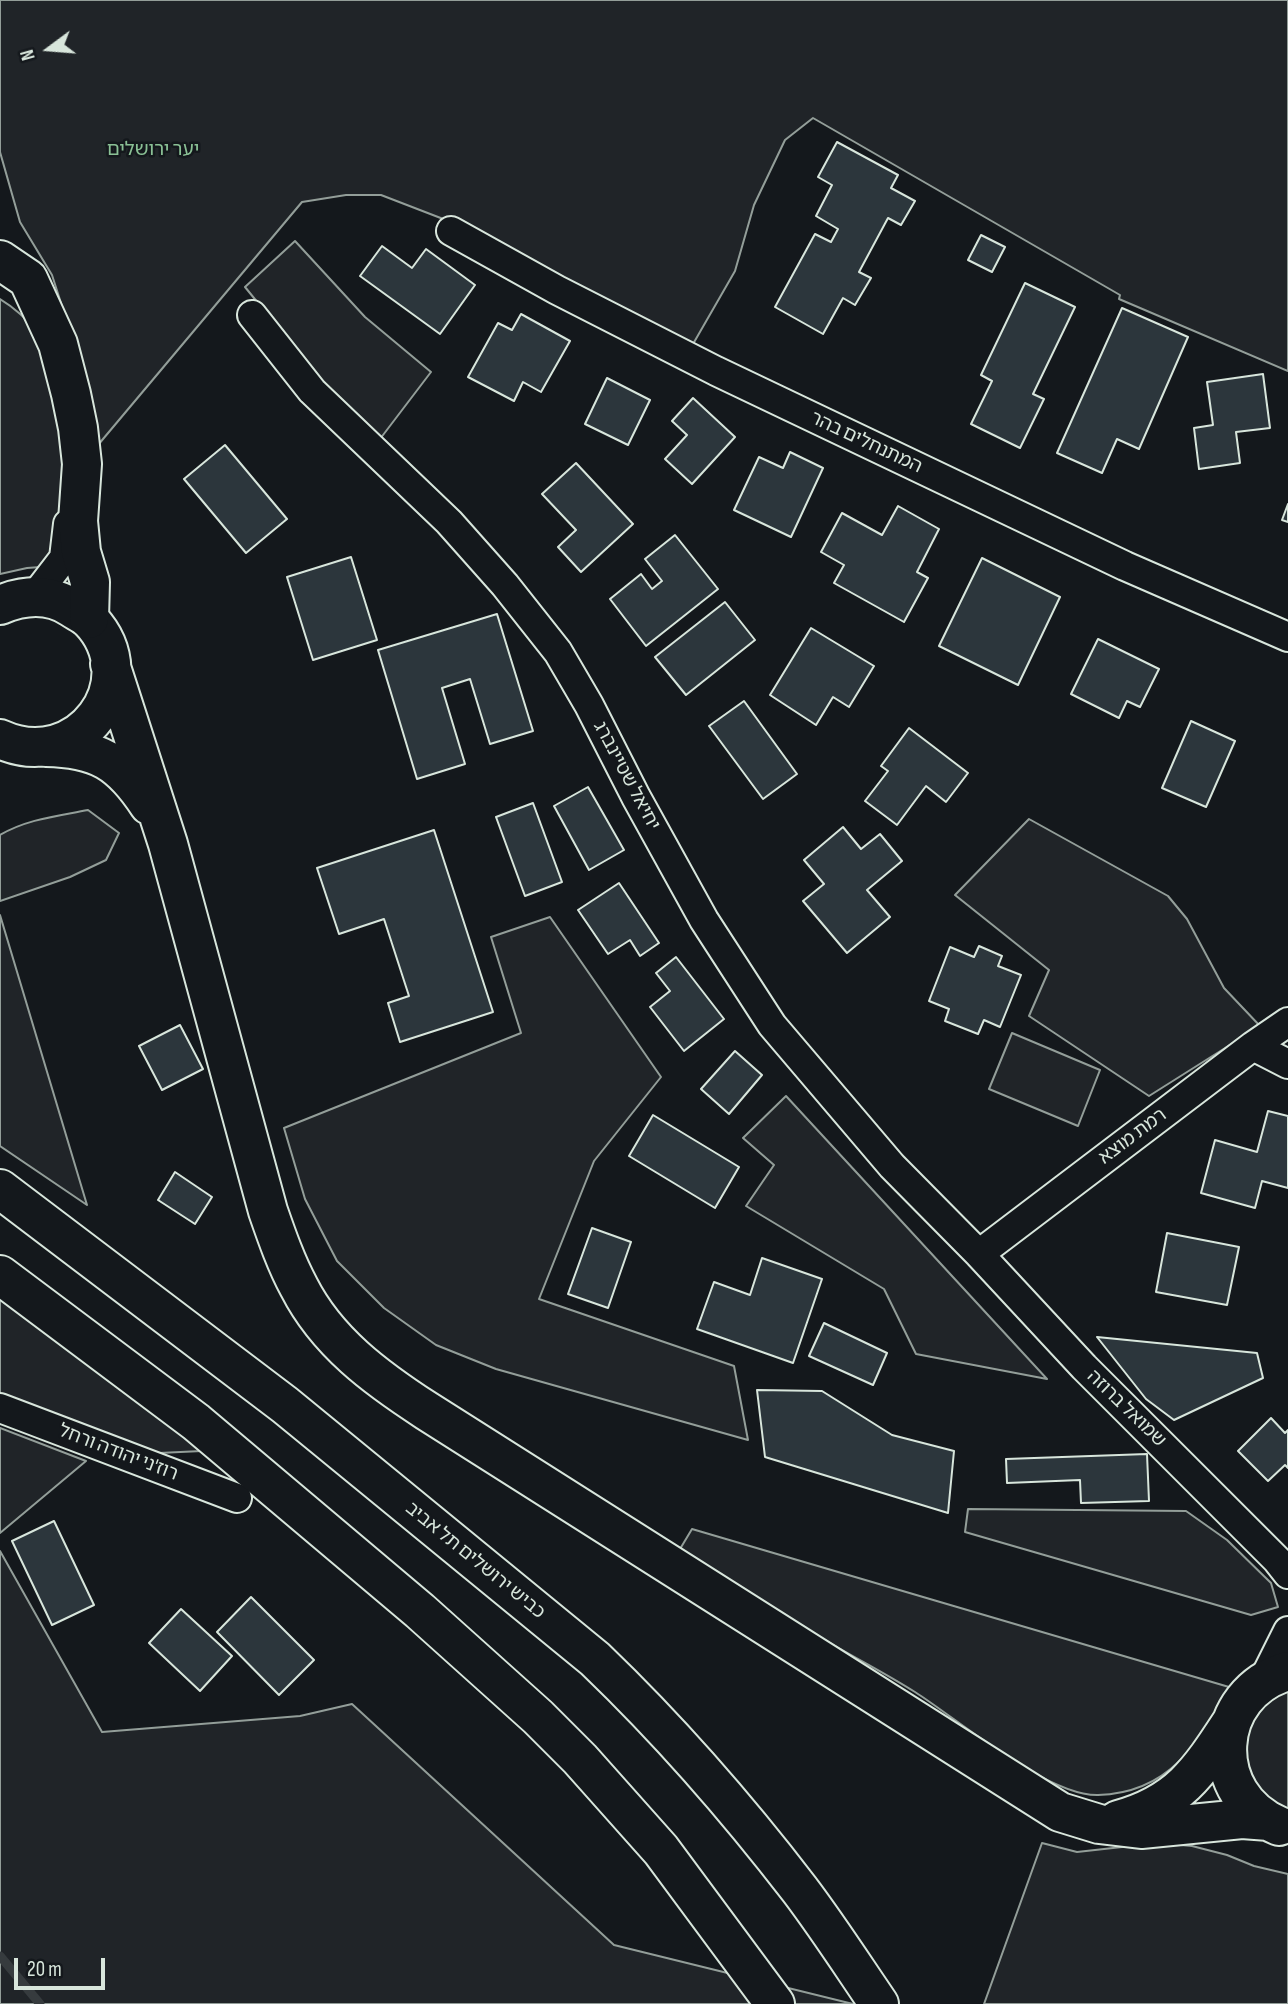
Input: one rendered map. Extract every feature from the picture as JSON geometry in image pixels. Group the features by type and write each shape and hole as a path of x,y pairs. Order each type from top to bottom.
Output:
{"main road":[{"path":"0,260 28,279 58,344 71,394 82,464 78,521 81,552 90,582 89,619"},
{"path":"17,601 56,600 66,604 89,619 104,642 168,844 268,1212 300,1290 341,1345 378,1378 427,1411 1059,1812 1099,1824 1141,1829 1242,1819 1278,1825"},
{"path":"19,749 56,745 77,735 94,719 106,699 111,675 110,664"},
{"path":"19,749 82,750 119,768 138,788 168,844"},
{"name":"כביש ירושלים תל אביב","path":"0,1189 285,1405 595,1660 643,1705 707,1775 801,1892 879,2004"},
{"path":"0,1275 197,1422 399,1592 538,1717 661,1850 775,2004"},
{"path":"1099,1824 1136,1815 1168,1798 1198,1772 1244,1700 1275,1677"},
{"path":"1232,1722 1227,1759 1235,1785 1249,1806 1278,1825"}],"street":[{"name":"המתנחלים בהר","path":"451,231 557,290 716,371 1125,566 1288,637"},
{"path":"0,279 15,287 41,328 58,384 69,435 73,486 64,558 17,601"},
{"name":"יחיאל שטיינברג","path":"251,315 312,391 449,522 505,585 558,652 704,920 772,1025 892,1166 979,1254"},
{"name":"רמת מוצא","path":"979,1254 1288,1022"},
{"path":"1254,1046 1288,1064"},
{"name":"שמואל ברוזה","path":"979,1254 1084,1367 1172,1453 1284,1572"},
{"name":"רוז'ני יהודה ורחל","path":"0,1408 237,1498"},
{"path":"1275,1677 1288,1631"}],"green space":[{"name":"יער ירושלים","path":"0,0 1288,0 1288,371 1119,299 1120,295 813,118 785,140 754,205 735,271 689,351 464,227 381,195 346,195 302,202 98,445 77,353 52,275 20,222 0,152"},
{"path":"295,241 365,317 431,372 380,439 315,373 245,287"},
{"path":"0,299 29,322 37,332 67,456 54,566 0,574"},
{"path":"88,810 119,833 106,860 70,877 0,901 0,835 32,822"},
{"path":"1029,819 1168,896 1187,919 1224,988 1260,1026 1149,1096 1029,1016 1049,970 955,895"},
{"path":"0,915 87,1205 0,1146"},
{"path":"550,917 661,1077 594,1161 539,1299 734,1366 748,1440 496,1369 436,1345 384,1308 337,1261 305,1199 284,1128 521,1033 491,937"},
{"path":"1012,1033 1100,1070 1078,1126 989,1089"},
{"path":"786,1096 1047,1379 916,1354 884,1289 746,1206 774,1165 743,1138"},
{"path":"0,1295 202,1451 159,1453 110,1440 0,1394"},
{"path":"0,1428 86,1461 0,1533"},
{"path":"968,1509 1186,1511 1227,1540 1271,1583 1278,1607 1251,1615 965,1532"},
{"path":"692,1529 1229,1687 1193,1745 1163,1775 1145,1785 1123,1792 1098,1795 1077,1792 1029,1770 906,1686 677,1554"},
{"path":"0,1551 102,1732 300,1716 352,1704 614,1945 853,2004 0,2004"},
{"path":"1288,1689 1288,1811 1263,1797 1240,1754 1251,1713"},
{"path":"1042,1843 1077,1852 1158,1843 1192,1846 1288,1874 1288,2004 984,2004"}],"building":[{"path":"837,142 898,175 891,188 915,201 901,225 888,218 859,272 871,278 855,305 843,298 823,334 775,307 815,234 831,242 838,229 816,216 832,185 818,177"},
{"path":"981,235 1005,247 992,272 968,260"},
{"path":"382,246 412,268 426,249 475,285 440,334 360,276"},
{"path":"1025,283 1075,307 1033,394 1044,399 1020,448 971,424 992,381 981,375"},
{"path":"1122,308 1188,337 1139,449 1117,439 1102,473 1057,453"},
{"path":"521,314 570,341 541,392 523,382 514,401 468,377 498,323 512,330"},
{"path":"1263,374 1270,428 1236,432 1240,463 1199,469 1194,428 1213,425 1207,382"},
{"path":"607,378 650,400 628,445 585,424"},
{"path":"693,398 735,437 692,484 665,459 687,435 672,421"},
{"path":"225,445 287,519 246,553 184,479"},
{"path":"790,452 823,468 791,537 734,510 759,457 783,468"},
{"path":"576,463 633,524 581,572 558,547 576,530 542,494"},
{"path":"1288,504 1288,522 1282,520"},
{"path":"898,506 939,529 917,572 928,578 904,622 834,583 844,565 821,552 842,513 882,535"},
{"path":"675,535 718,589 646,646 610,599 641,574 652,589 662,581 645,559"},
{"path":"351,557 377,640 313,660 287,577"},
{"path":"982,558 1060,597 1018,685 939,646"},
{"path":"725,602 755,640 686,695 655,657"},
{"path":"497,614 533,731 490,744 470,679 442,688 465,764 417,779 378,650"},
{"path":"811,628 874,666 849,707 833,697 816,725 770,695"},
{"path":"1098,639 1159,669 1140,707 1127,701 1119,718 1071,694"},
{"path":"744,701 797,774 763,799 709,726"},
{"path":"1191,721 1235,741 1206,807 1162,788"},
{"path":"909,728 968,773 946,802 926,786 897,825 865,801 888,771 881,766"},
{"path":"588,787 624,850 589,870 554,806"},
{"path":"533,803 562,882 525,896 496,817"},
{"path":"843,827 861,849 880,834 902,861 867,890 890,917 847,953 803,901 824,884 804,860"},
{"path":"434,830 493,1012 400,1042 388,1003 409,996 384,919 339,934 317,868"},
{"path":"619,883 659,943 640,956 630,940 608,954 578,910"},
{"path":"979,946 1002,956 998,966 1021,975 1000,1027 984,1020 978,1034 945,1021 949,1009 929,1001 950,947 974,957"},
{"path":"676,957 724,1019 684,1051 650,1007 670,991 656,973"},
{"path":"180,1025 203,1069 162,1090 139,1046"},
{"path":"735,1051 762,1075 729,1114 701,1089"},
{"path":"1268,1111 1288,1116 1288,1188 1262,1181 1255,1208 1201,1193 1215,1140 1257,1152"},
{"path":"653,1115 739,1167 715,1208 629,1156"},
{"path":"175,1172 212,1197 195,1224 158,1200"},
{"path":"592,1228 631,1242 608,1308 568,1294"},
{"path":"1167,1233 1239,1247 1227,1305 1156,1292"},
{"path":"762,1258 822,1279 793,1363 697,1329 714,1282 750,1295"},
{"path":"824,1323 887,1353 873,1385 809,1356"},
{"path":"1097,1337 1257,1353 1263,1378 1174,1420 1146,1399"},
{"path":"757,1390 822,1391 892,1435 954,1451 948,1513 765,1457"},
{"path":"1271,1418 1285,1433 1288,1430 1288,1468 1285,1465 1268,1481 1238,1451"},
{"path":"1147,1454 1149,1501 1081,1503 1080,1480 1007,1483 1006,1459"},
{"path":"54,1521 94,1605 52,1625 12,1541"},
{"path":"251,1597 314,1660 279,1695 217,1632"},
{"path":"181,1609 232,1656 200,1691 149,1643"}],"waterway":[{"path":"0,1956 40,2004"}]}
